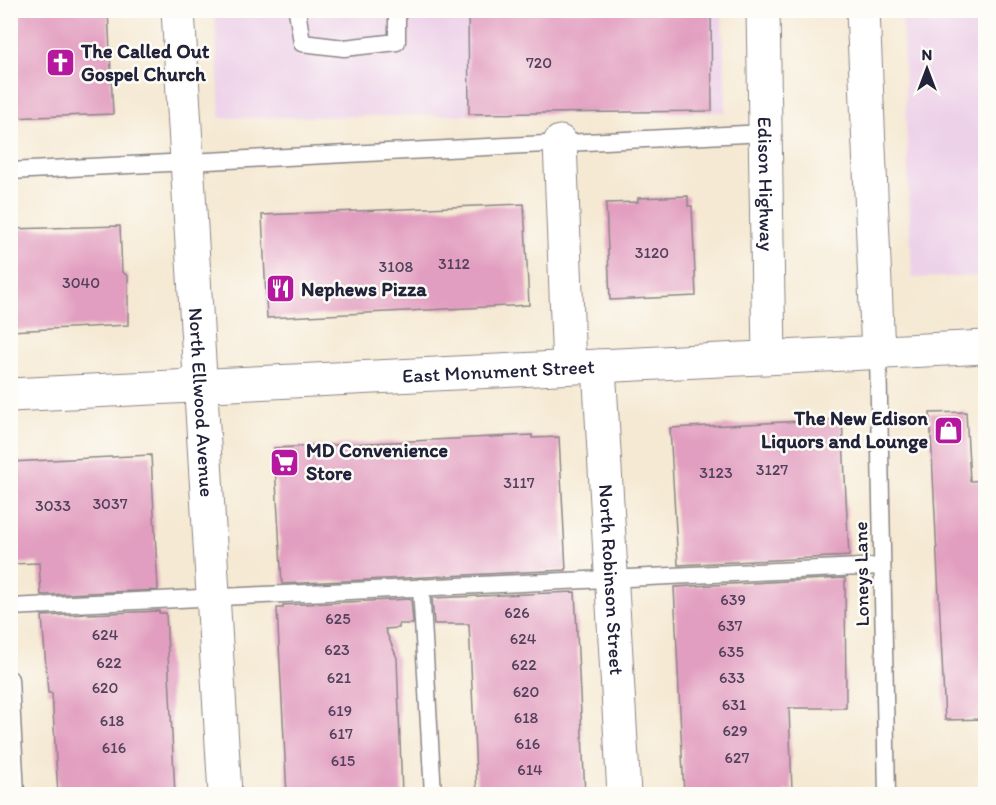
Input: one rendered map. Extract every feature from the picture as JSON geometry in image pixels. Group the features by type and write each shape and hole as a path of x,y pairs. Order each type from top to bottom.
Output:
{"main road":[{"name":"North Ellwood Avenue","path":"178,10 225,795"},
{"name":"Edison Highway","path":"763,10 769,357"},
{"path":"863,10 878,353"},
{"name":"North Robinson Street","path":"560,142 584,367 612,579 624,795"},
{"name":"East Monument Street","path":"10,395 986,347"}],"lane":[{"path":"297,10 302,43 344,48 397,42 397,10"},
{"path":"10,171 765,133"},
{"name":"Loneys Lane","path":"878,353 887,795"},
{"path":"10,607 882,566"},
{"path":"421,587 433,795"},
{"path":"10,679 16,795"}],"shaded area":[{"path":"215,11 722,11 726,112 220,118"},
{"path":"902,11 985,11 985,276 912,278"}],"building":[{"name":"The Called Out Gospel Church","path":"10,10 108,10 113,114 10,118"},
{"path":"711,10 712,111 469,114 468,11"},
{"path":"688,196 688,206 692,206 696,296 610,300 606,203 638,202 638,198"},
{"path":"524,204 529,305 267,318 262,215"},
{"path":"120,226 122,272 128,276 128,325 10,331 10,229"},
{"path":"966,412 970,481 986,480 986,719 945,720 930,413"},
{"path":"842,419 849,556 678,565 670,428"},
{"path":"532,435 532,438 559,437 566,570 282,584 274,448"},
{"path":"151,455 158,590 41,595 39,563 10,564 10,462"},
{"path":"845,578 846,708 789,708 792,791 784,791 784,795 684,795 674,587"},
{"path":"575,592 585,795 477,795 469,624 434,624 432,598"},
{"path":"411,599 413,624 399,624 399,628 385,629 397,658 402,795 287,795 277,608 283,608 283,605"},
{"path":"159,611 159,613 166,613 175,795 58,795 52,693 48,693 42,616"}],"place":[{"name":"The Called Out Gospel Church","path":"60,62"},
{"name":"Nephews Pizza","path":"280,289"},
{"name":"The New Edison Liquors and Lounge","path":"949,430"},
{"name":"MD Convenience Store","path":"285,462"}]}
